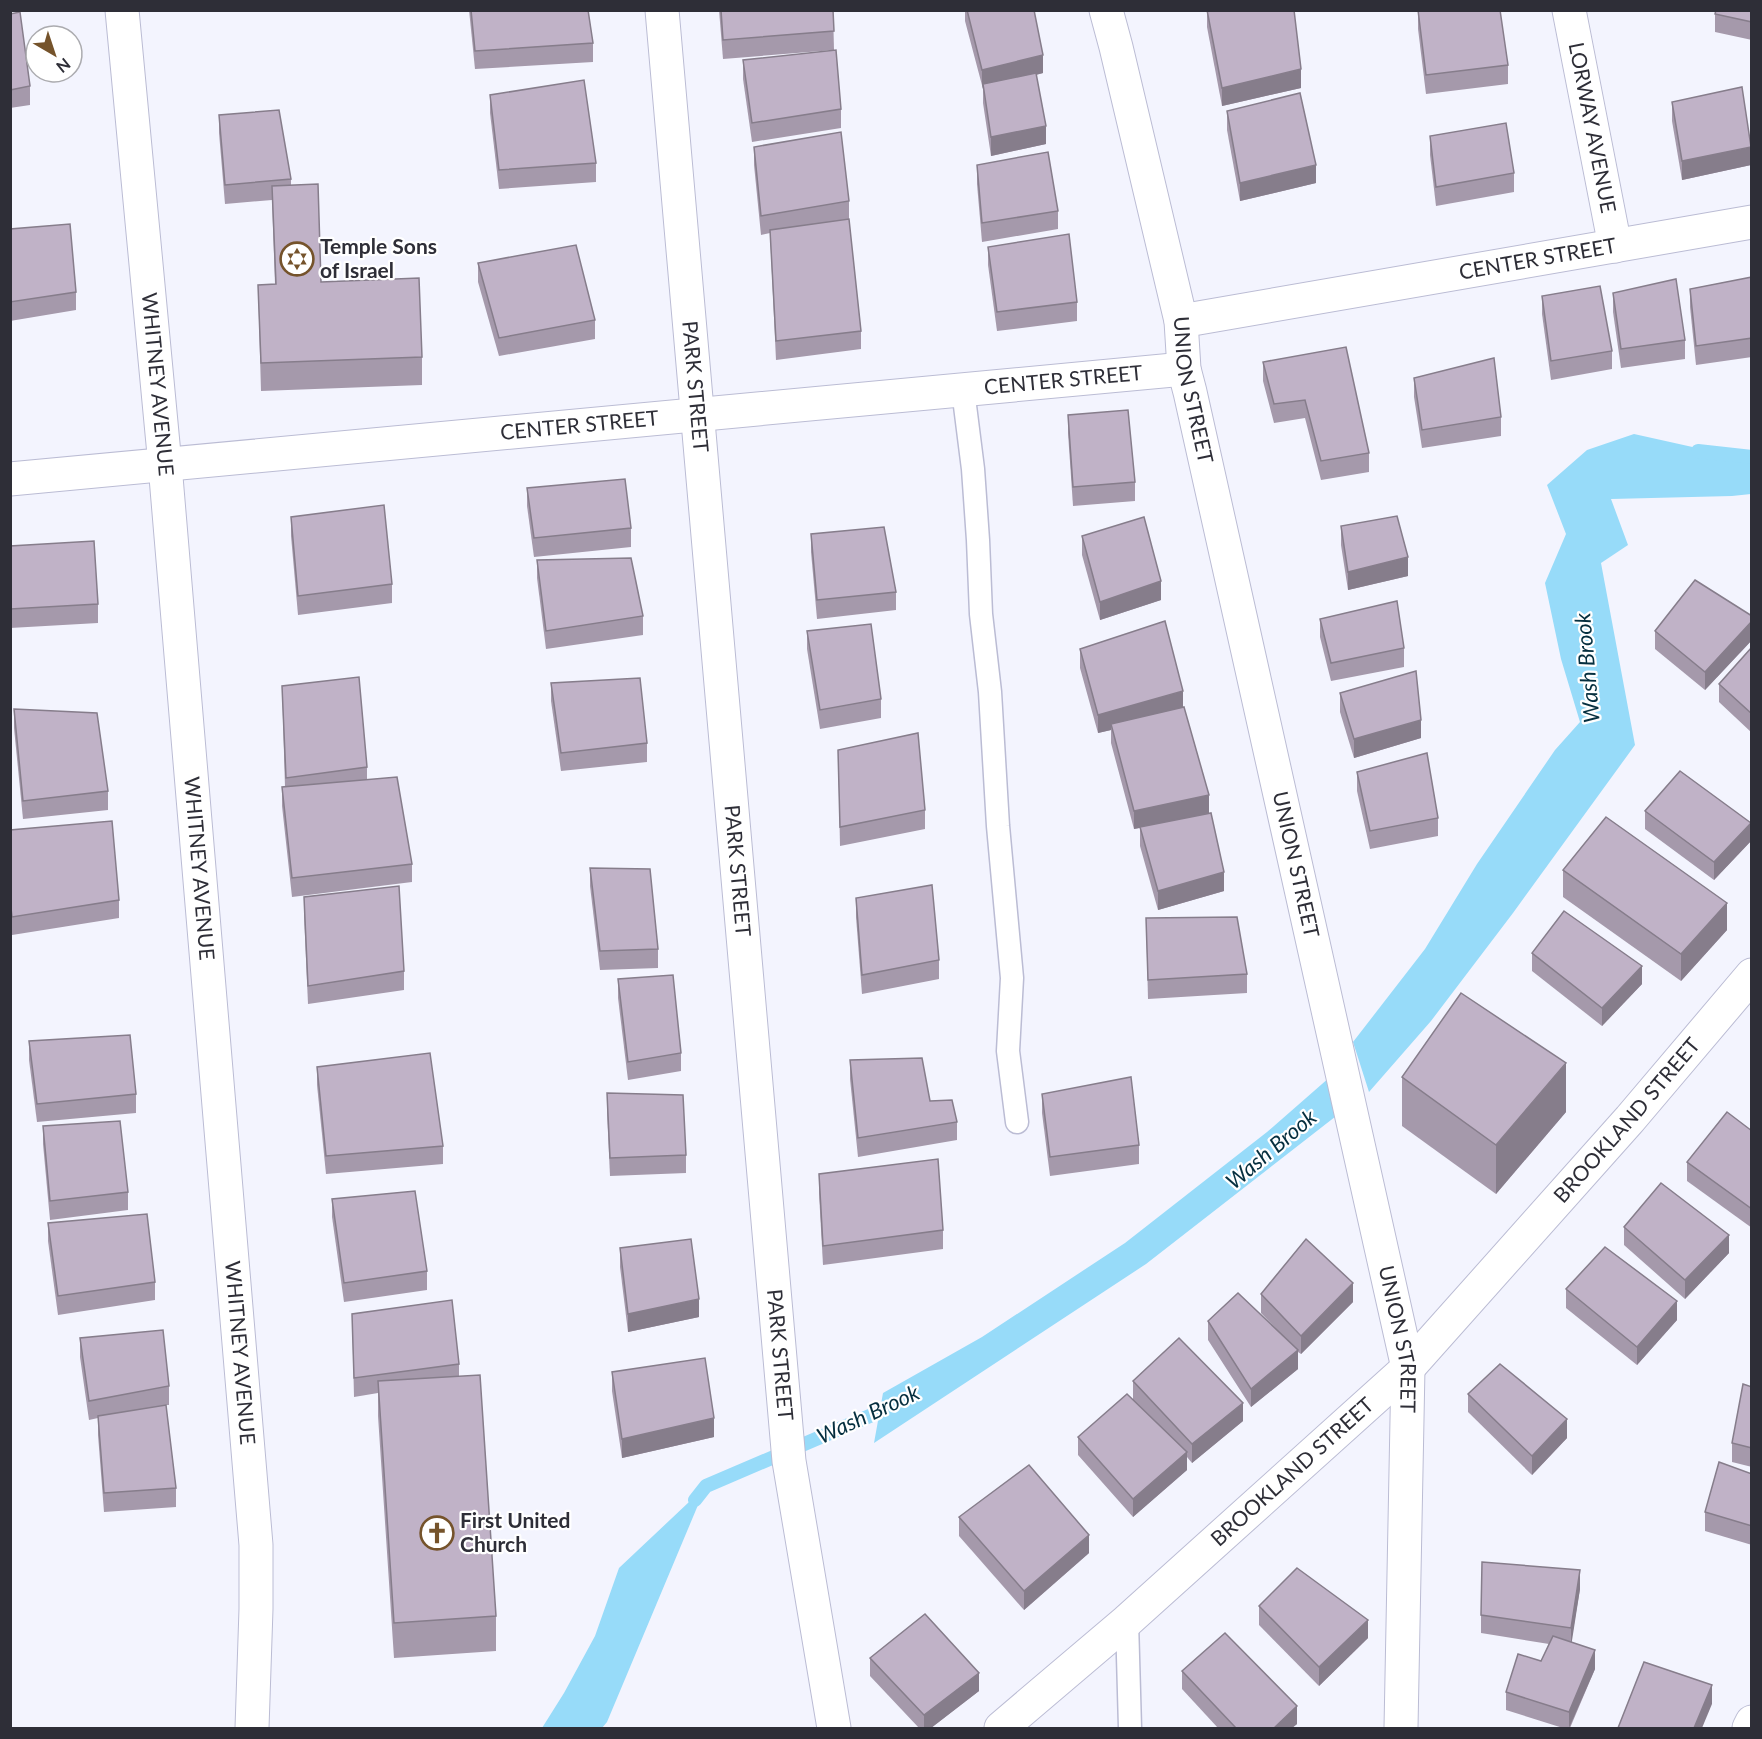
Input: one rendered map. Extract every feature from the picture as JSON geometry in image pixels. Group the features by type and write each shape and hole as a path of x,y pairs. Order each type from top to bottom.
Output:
{"street":[{"name":"WHITNEY AVENUE","path":"122,10 165,465 255,1545 256,1609 252,1728"},
{"name":"PARK STREET","path":"662,10 789,1461 834,1728"},
{"name":"UNION STREET","path":"1106,10 1180,321 1184,369 1408,1368 1401,1728"},
{"name":"LORWAY AVENUE","path":"1569,10 1615,246"},
{"name":"CENTER STREET","path":"1180,321 1752,222"},
{"name":"CENTER STREET","path":"10,479 1184,369"},
{"name":"BROOKLAND STREET","path":"1000,1728 1127,1621 1408,1368 1630,1119 1752,975"},
{"path":"1749,1728 1752,1722"}],"lane":[{"path":"963,390 974,481 981,614 990,692 998,826 1012,978 1008,1051 1017,1122"},
{"path":"1127,1621 1130,1728"}],"water":[{"path":"1634,434 1751,460 1751,494 1611,499 1628,545 1601,563 1635,745 1431,1021 1369,1092 1353,1042 1425,949 1477,864 1555,750 1580,722 1561,659 1545,583 1566,534 1547,485 1587,450"},
{"path":"1330,1077 1340,1113 1146,1264 874,1443 883,1393 982,1337 1125,1243 1267,1132"},
{"path":"706,1486 607,1722 602,1728 542,1728 595,1636 619,1568"}],"building":[{"path":"471,10 588,10 593,43 475,51"},
{"path":"721,10 833,10 834,31 723,40"},
{"path":"967,10 1034,10 1043,55 982,70"},
{"path":"1207,10 1294,10 1301,69 1222,88"},
{"path":"1418,10 1500,10 1508,65 1426,75"},
{"path":"1716,10 1752,10 1752,22 1715,14"},
{"path":"20,12 24,42 24,84 30,84 30,86 10,90 10,14"},
{"path":"836,50 841,109 752,123 743,60"},
{"path":"1036,73 1046,126 991,137 983,84"},
{"path":"584,80 596,163 499,170 490,95"},
{"path":"1742,87 1751,147 1682,161 1672,102"},
{"path":"1300,93 1316,165 1240,183 1227,111"},
{"path":"279,110 291,179 225,185 219,115"},
{"path":"1506,123 1514,173 1436,187 1430,136"},
{"path":"841,132 849,201 761,216 754,147"},
{"path":"1048,152 1058,211 982,223 977,165"},
{"name":"Temple Sons of Israel","path":"318,184 321,282 419,278 422,357 261,363 258,285 276,284 272,186"},
{"path":"849,219 861,331 776,341 770,230"},
{"path":"70,224 76,292 10,302 10,229"},
{"path":"1069,234 1077,302 997,312 988,247"},
{"path":"576,245 595,320 499,338 478,263"},
{"path":"1752,277 1752,338 1696,346 1690,289"},
{"path":"1676,279 1685,340 1621,349 1613,293"},
{"path":"1600,286 1612,351 1551,361 1542,296"},
{"path":"1346,347 1369,453 1321,461 1305,400 1274,404 1263,362"},
{"path":"1494,358 1501,417 1422,430 1414,378"},
{"path":"1128,410 1135,482 1073,487 1068,415"},
{"path":"625,479 631,528 534,538 527,488"},
{"path":"384,505 392,584 298,596 291,517"},
{"path":"1397,516 1408,557 1348,572 1341,526"},
{"path":"1144,517 1161,581 1100,602 1082,536"},
{"path":"884,527 896,592 817,600 811,534"},
{"path":"94,541 98,604 10,609 10,546"},
{"path":"631,558 643,616 546,631 537,560"},
{"path":"1695,580 1752,616 1752,621 1705,672 1655,631"},
{"path":"1397,601 1404,648 1331,663 1320,619"},
{"path":"1165,621 1183,691 1098,715 1080,649"},
{"path":"871,624 881,699 820,710 807,631"},
{"path":"1752,647 1752,714 1719,684"},
{"path":"1416,671 1421,720 1354,739 1340,693"},
{"path":"359,677 367,767 286,778 282,686"},
{"path":"640,678 647,743 561,753 551,683"},
{"path":"1184,707 1209,795 1134,811 1111,724"},
{"path":"14,709 97,713 108,791 23,801"},
{"path":"918,733 925,810 840,827 838,750"},
{"path":"1427,753 1438,818 1370,831 1357,772"},
{"path":"1680,771 1751,823 1714,862 1645,811"},
{"path":"397,777 412,864 292,878 282,787"},
{"path":"1211,813 1224,872 1158,891 1140,827"},
{"path":"1606,817 1727,903 1681,954 1563,870"},
{"path":"112,821 119,900 12,917 10,830"},
{"path":"590,868 650,869 658,949 600,951"},
{"path":"932,885 939,960 862,975 856,898"},
{"path":"399,886 404,971 308,986 304,897"},
{"path":"1564,911 1642,966 1602,1008 1532,953"},
{"path":"1237,917 1247,974 1148,980 1146,918"},
{"path":"673,975 681,1053 628,1062 618,979"},
{"path":"1461,993 1566,1063 1496,1145 1402,1077"},
{"path":"130,1035 136,1094 37,1104 29,1041"},
{"path":"430,1053 443,1146 326,1156 317,1067"},
{"path":"922,1058 930,1101 952,1100 957,1122 858,1138 850,1060"},
{"path":"1131,1077 1139,1145 1050,1157 1042,1094"},
{"path":"607,1093 683,1095 686,1155 610,1158"},
{"path":"1727,1112 1752,1131 1752,1209 1687,1162"},
{"path":"120,1121 128,1192 50,1201 43,1126"},
{"path":"938,1159 943,1230 823,1246 819,1174"},
{"path":"1661,1183 1729,1235 1685,1280 1624,1227"},
{"path":"415,1191 427,1271 344,1283 332,1199"},
{"path":"147,1214 155,1282 58,1296 48,1223"},
{"path":"691,1239 699,1299 628,1314 620,1248"},
{"path":"1306,1239 1353,1283 1301,1336 1261,1294"},
{"path":"1605,1247 1677,1301 1637,1347 1566,1289"},
{"path":"1238,1293 1298,1350 1251,1389 1208,1321"},
{"path":"452,1300 459,1364 354,1378 352,1314"},
{"path":"163,1330 169,1386 89,1401 80,1338"},
{"path":"1179,1338 1243,1403 1192,1444 1133,1381"},
{"path":"705,1358 714,1418 622,1439 612,1372"},
{"path":"1500,1364 1567,1419 1532,1456 1468,1394"},
{"name":"First United Church","path":"480,1375 496,1616 394,1623 378,1381"},
{"path":"1743,1384 1752,1387 1752,1448 1732,1443"},
{"path":"1127,1394 1187,1452 1133,1499 1078,1437"},
{"path":"166,1405 176,1488 104,1493 98,1416"},
{"path":"1719,1462 1752,1474 1752,1526 1705,1512"},
{"path":"1029,1465 1089,1535 1024,1591 959,1517"},
{"path":"1482,1562 1580,1570 1571,1628 1481,1615"},
{"path":"1297,1568 1368,1620 1319,1667 1259,1606"},
{"path":"925,1614 979,1673 924,1715 870,1658"},
{"path":"1225,1633 1297,1706 1274,1728 1236,1728 1182,1671"},
{"path":"1553,1636 1595,1650 1569,1712 1506,1692 1518,1654 1541,1661"},
{"path":"1644,1662 1712,1685 1694,1728 1618,1728"}],"waterway":[{"name":"Wash Brook","path":"1698,451 1752,457"},
{"name":"Wash Brook","path":"695,1500 706,1486 894,1404"}],"place":[{"name":"Temple Sons of Israel","path":"297,259"},
{"name":"First United Church","path":"437,1533"}]}
